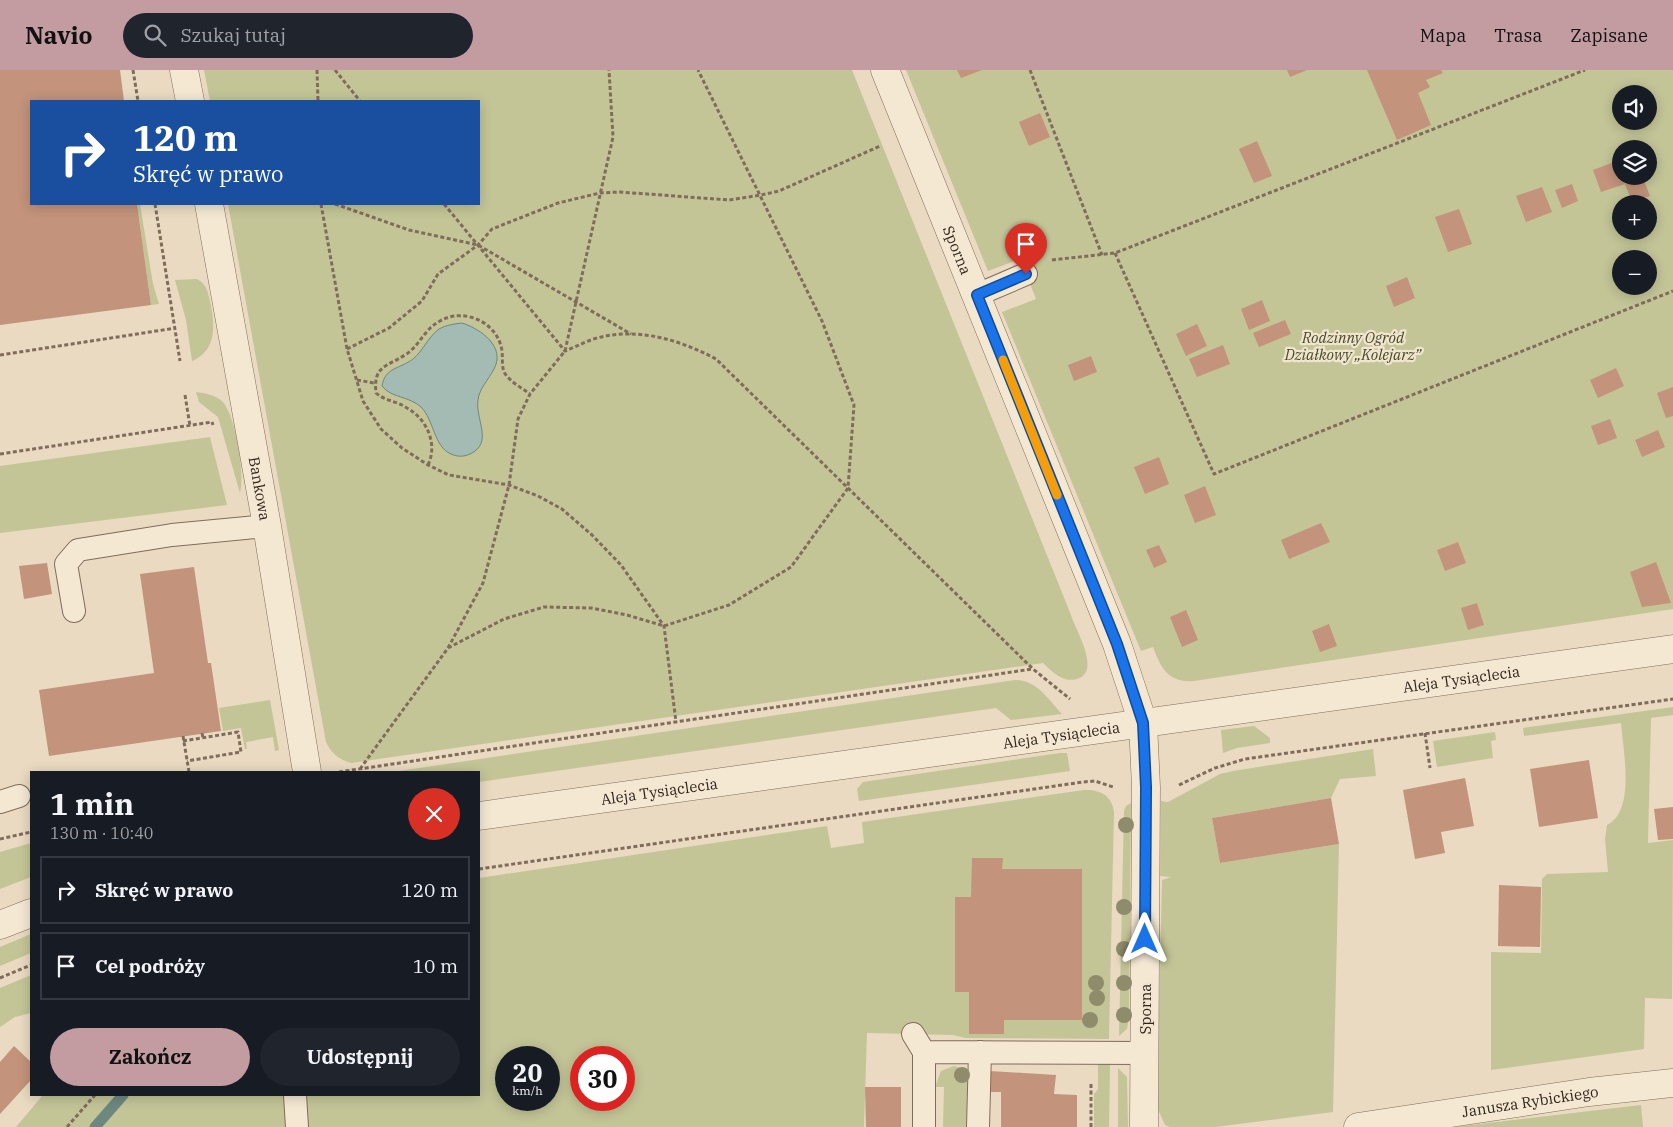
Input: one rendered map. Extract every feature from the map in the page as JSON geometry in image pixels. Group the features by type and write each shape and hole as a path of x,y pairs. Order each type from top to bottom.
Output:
{"street":[{"path":"184,70 190,100"},
{"name":"Sporna","path":"886,70 1117,644 1143,723 1146,787 1144,1127"},
{"name":"Bankowa","path":"209,205 267,526 306,771"},
{"name":"Aleja Tysiąclecia","path":"480,816 1673,649"},
{"path":"0,925 30,913"},
{"name":"Janusza Rybickiego","path":"1358,1127 1589,1092 1673,1083"}],"lane":[{"path":"977,295 1026,274"},
{"path":"74,611 66,564 78,550 172,536 267,526"},
{"path":"924,1127 919,1043 980,1052 1145,1053"},
{"path":"978,1127 980,1052"},
{"path":"295,1096 297,1127"}],"path":[{"path":"133,70 138,100"},
{"path":"317,70 318,100"},
{"path":"335,70 359,100"},
{"path":"360,769 448,648 483,583 509,485 518,419 530,394 565,351 613,137 609,70"},
{"path":"448,648 504,619 544,607 591,608 627,615 664,626 729,605 791,567 848,488 854,405 822,321 698,70"},
{"path":"1030,70 1102,255"},
{"path":"1046,260 1115,253 1585,70"},
{"path":"347,350 389,328 422,301 438,274 478,245 492,229 558,203 600,193 620,192 729,200 761,195 780,191 886,143"},
{"path":"155,205 180,362"},
{"path":"321,205 347,350 363,401 381,429 402,448 428,465 449,475 509,485 562,509 592,535 621,564 664,626 676,722"},
{"path":"338,205 409,230 478,245 632,334"},
{"path":"445,205 565,351"},
{"path":"1115,253 1214,474 1673,291"},
{"path":"428,465 432,456 433,442 422,420 408,408 382,398 376,393 374,383 377,372 384,366 409,353 429,327 441,320 463,316 482,322 492,330 502,346 504,357 502,368 505,375 530,394"},
{"path":"0,355 176,328"},
{"path":"565,351 598,338 632,334 690,345 716,359 1033,669 1071,700"},
{"path":"357,380 374,383"},
{"path":"0,454 190,426 185,395"},
{"path":"344,771 1033,669"},
{"path":"1174,786 1188,782 1214,768 1245,759 1673,698"},
{"path":"184,741 238,732 241,752 187,761"},
{"path":"202,733 203,738"},
{"path":"1425,733 1430,768"},
{"path":"182,736 189,771"},
{"path":"480,869 1083,782 1095,781 1119,789"},
{"path":"0,839 30,832"},
{"path":"0,978 30,966"},
{"path":"1090,1127 1091,1052"},
{"path":"66,1127 94,1096"}],"green space":[{"path":"204,70 852,70 1085,650 1087,668 1084,675 1072,680 1062,678 1043,663 351,763 342,760 333,753 326,742 228,205 480,205 480,100 210,100"},
{"name":"Rodzinny Ogród Działkowy „Kolejarz”","path":"906,70 1673,70 1673,609 1194,681 1185,681 1172,677 1163,668 1153,647 1141,651 1002,312 1036,299 1020,259 988,271"},
{"path":"137,205 140,205 153,284 159,304 151,305"},
{"path":"197,279 203,284 208,293 213,330 210,345 206,351 192,361 186,320 175,280"},
{"path":"196,392 216,397 227,408 238,445 241,472 240,493 218,417 199,402"},
{"path":"210,437 227,505 0,533 0,466"},
{"path":"1015,680 1030,683 1042,691 1062,714 1011,720 996,708 480,782 480,771 399,771"},
{"path":"270,700 279,750 275,751 273,737 246,742 247,749 245,749 241,728 223,731 219,708"},
{"path":"1673,707 1673,715 1651,718 1648,843 1673,840 1672,999 1645,998 1644,1049 1491,1070 1491,952 1541,953 1542,879 1547,874 1608,872 1605,839 1607,825 1616,818 1622,807 1625,794 1626,779 1621,723 1524,736 1523,728"},
{"path":"1254,726 1270,738 1270,743 1237,748 1223,753 1221,730"},
{"path":"1495,732 1496,740 1491,741 1493,758 1437,767 1433,741"},
{"path":"1373,749 1376,776 1340,779 1331,798 1212,818 1220,863 1339,844 1333,1112 1215,1127 1170,1127 1165,1125 1157,1107 1162,880 1171,877 1160,876 1161,801 1168,802 1220,774"},
{"path":"1067,753 1070,771 859,801 857,789 863,782"},
{"path":"1084,790 1104,794 1111,801 1114,812 1109,1039 965,1038 953,1035 867,1033 864,1127 16,1127 42,1096 480,1096 480,878 827,826 831,848 864,843 862,822"},
{"path":"1131,803 1129,1017 1127,1029 1119,1036 1124,811 1126,806"},
{"path":"30,843 30,877 0,889 0,852"},
{"path":"30,934 30,953 0,966 0,947"},
{"path":"30,975 30,1013 15,1017 0,1027 0,988"},
{"path":"1098,1063 1110,1064 1109,1127 1094,1127 1094,1094 1098,1089"},
{"path":"954,1066 962,1069 970,1082 972,1091 971,1127 943,1127 944,1087 935,1087 941,1071"},
{"path":"1118,1068 1127,1077 1128,1127 1118,1127"},
{"path":"1641,1105 1643,1127 1454,1127"}],"water":[{"path":"462,323 484,334 490,340 497,353 497,361 482,388 478,400 482,430 481,444 470,454 456,456 445,451 441,446 429,419 421,407 416,403 390,393 382,386 386,375 413,359 439,329"}],"building":[{"path":"0,70 120,70 124,100 30,100 30,205 137,205 151,305 0,325"},
{"path":"957,70 982,70 961,78"},
{"path":"1287,70 1307,70 1290,77"},
{"path":"1367,70 1441,70 1443,73 1426,80 1430,87 1418,93 1431,125 1397,140"},
{"path":"1040,113 1050,137 1029,146 1019,122"},
{"path":"1257,141 1272,176 1254,183 1239,149"},
{"path":"1612,163 1612,185 1622,185 1601,192 1593,170"},
{"path":"1572,184 1578,201 1562,208 1555,190"},
{"path":"1625,185 1646,185 1650,195 1629,195"},
{"path":"1542,187 1552,212 1526,222 1516,196"},
{"path":"1459,209 1472,244 1448,252 1435,217"},
{"path":"1407,277 1415,298 1394,307 1386,286"},
{"path":"1262,300 1270,321 1249,330 1241,309"},
{"path":"1285,320 1291,334 1259,347 1253,333"},
{"path":"1197,324 1207,346 1186,356 1176,334"},
{"path":"1223,345 1230,364 1197,377 1189,359"},
{"path":"1091,356 1097,372 1074,381 1068,365"},
{"path":"1616,368 1624,386 1598,398 1590,380"},
{"path":"1673,387 1673,416 1666,418 1657,393"},
{"path":"1610,419 1617,438 1598,445 1591,426"},
{"path":"1658,430 1665,447 1642,457 1635,440"},
{"path":"1159,457 1169,484 1145,494 1134,467"},
{"path":"1205,486 1216,515 1195,523 1184,495"},
{"path":"1321,523 1330,542 1289,559 1281,540"},
{"path":"1458,542 1466,563 1445,571 1437,550"},
{"path":"1159,545 1167,562 1154,568 1146,550"},
{"path":"1656,562 1671,603 1642,607 1630,572"},
{"path":"47,563 52,594 24,599 19,566"},
{"path":"194,567 208,663 211,663 221,731 49,756 39,690 154,673 140,574"},
{"path":"1477,603 1484,625 1468,630 1461,608"},
{"path":"1186,610 1198,640 1182,647 1170,617"},
{"path":"1329,624 1337,646 1320,652 1312,631"},
{"path":"1589,760 1598,818 1539,827 1530,769"},
{"path":"1465,778 1474,826 1441,832 1445,853 1415,859 1403,790"},
{"path":"1331,798 1339,844 1220,863 1212,818"},
{"path":"1673,807 1673,839 1658,840 1654,809"},
{"path":"972,858 1003,858 1002,869 1082,869 1082,1020 1004,1020 1004,1034 969,1034 969,992 955,992 955,897 971,897"},
{"path":"1499,885 1541,887 1540,947 1498,946"},
{"path":"14,1046 30,1061 30,1081 0,1114 0,1062"},
{"path":"990,1071 1056,1075 1054,1094 1077,1095 1077,1127 1001,1127 1001,1092 989,1092"},
{"path":"865,1087 901,1087 901,1127 866,1127"}],"waterway":[{"path":"95,1127 122,1096"}],"slow traffic":[{"path":"1003,360 1057,495"}],"route":[{"path":"1026,274 977,295 1117,644 1143,723 1146,787 1145,939"}]}
